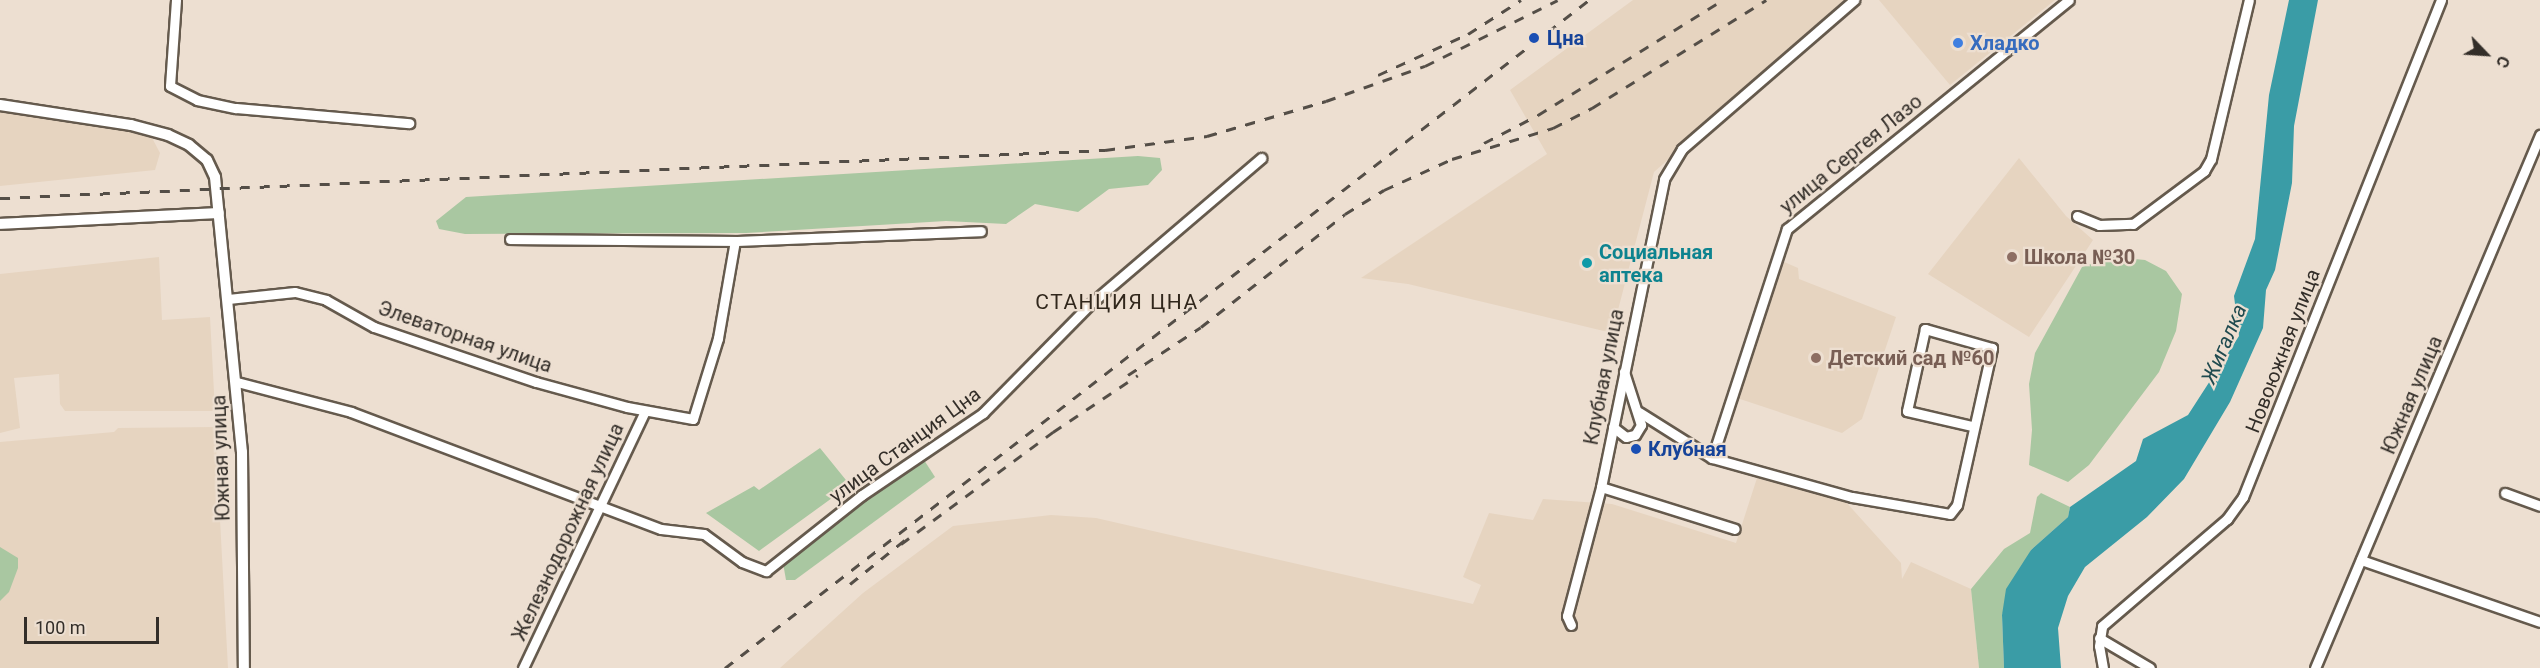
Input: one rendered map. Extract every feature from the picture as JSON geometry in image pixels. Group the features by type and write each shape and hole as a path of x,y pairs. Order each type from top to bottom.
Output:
{"street":[{"path":"176,0 170,86 197,100 236,108 409,123"},
{"name":"Клубная улица","path":"1571,625 1567,616 1601,487 1658,198 1671,164 1682,149 1854,0"},
{"name":"улица Сергея Лазо","path":"1712,458 1787,229 2069,0"},
{"path":"2077,216 2098,225 2133,224 2204,171 2211,159 2249,0"},
{"name":"Новоюжная улица","path":"2099,638 2102,626 2110,617 2228,519 2243,497 2441,0"},
{"name":"Южная улица","path":"0,105 131,125 189,145 207,160 215,177 224,248 242,452 244,668"},
{"name":"Южная улица","path":"2315,668 2540,135"},
{"name":"улица Станция Цна","path":"237,382 351,412 546,484 599,509 661,530 704,534 755,568 770,570 862,495 983,413 1088,306 1261,158"},
{"path":"0,224 219,213"},
{"path":"510,239 735,241 981,231"},
{"name":"Элеваторная улица","path":"228,299 295,292 327,300 374,327 536,382 645,411 693,419 718,338 735,241"},
{"path":"1639,412 1712,458 1852,497 1950,514 1957,505 1972,426 1992,348 1925,329 1907,411 1972,426"},
{"path":"1613,427 1626,437 1635,435 1641,425 1639,412 1624,372"},
{"name":"Железнодорожная улица","path":"523,668 645,411"},
{"path":"1601,487 1735,529"},
{"path":"2505,493 2540,506"},
{"path":"2361,560 2540,622"},
{"path":"2099,638 2103,668"},
{"path":"2099,638 2150,668"}],"shaded area":[{"path":"1633,0 1849,0 1654,172 1612,333 1408,284 1361,278 1547,154 1510,90"},
{"name":"Хладко","path":"1879,0 2055,0 1950,85"},
{"path":"0,112 150,134 160,153 155,170 0,186"},
{"name":"Школа №30","path":"2019,158 2066,216 2093,240 2029,337 1928,274"},
{"path":"159,257 162,320 210,317 215,411 65,411 60,404 59,374 14,378 20,428 0,433 0,274"},
{"name":"Детский сад №60","path":"1782,261 1798,268 1799,279 1896,317 1862,419 1842,433 1737,398"},
{"path":"215,427 228,668 0,668 0,442 114,432 118,428"},
{"path":"1757,478 1845,501 1901,563 1902,579 1911,562 1971,589 1979,668 780,668 863,593 953,526 1051,515 1096,518 1473,604 1481,585 1463,577 1489,513 1533,520 1543,499 1612,504 1736,543"}],"green space":[{"path":"1138,156 1160,158 1162,170 1148,185 1109,189 1078,212 1035,204 1006,224 946,221 746,233 465,234 439,229 436,221 466,197"},
{"path":"2114,257 2145,260 2166,271 2182,294 2176,331 2159,372 2089,465 2068,482 2029,465 2032,430 2029,384 2035,353 2082,267"},
{"path":"820,448 850,485 759,551 706,513 754,486 759,490"},
{"path":"924,460 935,477 795,580 786,580 783,563 863,498"},
{"path":"2041,493 2070,507 2068,517 2031,550 2002,615 2004,668 1979,668 1971,589 2004,549 2030,533 2037,497"},
{"path":"0,547 18,558 18,568 9,592 0,601"}],"water":[{"path":"2289,0 2318,0 2294,126 2292,183 2275,270 2266,290 2263,328 2230,402 2184,479 2147,517 2085,567 2068,596 2058,628 2061,668 2004,668 2002,615 2006,589 2031,550 2068,517 2070,507 2136,461 2143,439 2188,415 2239,336 2234,296 2255,239 2269,95"}],"railway":[{"path":"1378,75 1468,34 1521,0"},
{"path":"0,198 1105,150 1207,136 1326,101 1425,66 1558,0"},
{"path":"725,668 1589,0"},
{"path":"1484,143 1538,115 1723,0"},
{"path":"1128,375 1201,327 1345,214 1384,190 1452,159 1553,128 1592,108 1766,0"},
{"path":"901,544 1053,432 1138,375"},
{"path":"850,584 906,539"}],"place":[{"name":"Цна","path":"1534,38"},
{"name":"Хладко","path":"1958,43"},
{"name":"Школа №30","path":"2012,257"},
{"name":"Социальная аптека","path":"1587,263"},
{"name":"Детский сад №60","path":"1816,358"},
{"name":"Клубная","path":"1636,449"}],"district":[{"name":"СТАНЦИЯ ЦНА","path":"1117,302"}],"water label":[{"name":"Жигалка","path":"2224,344"}]}
